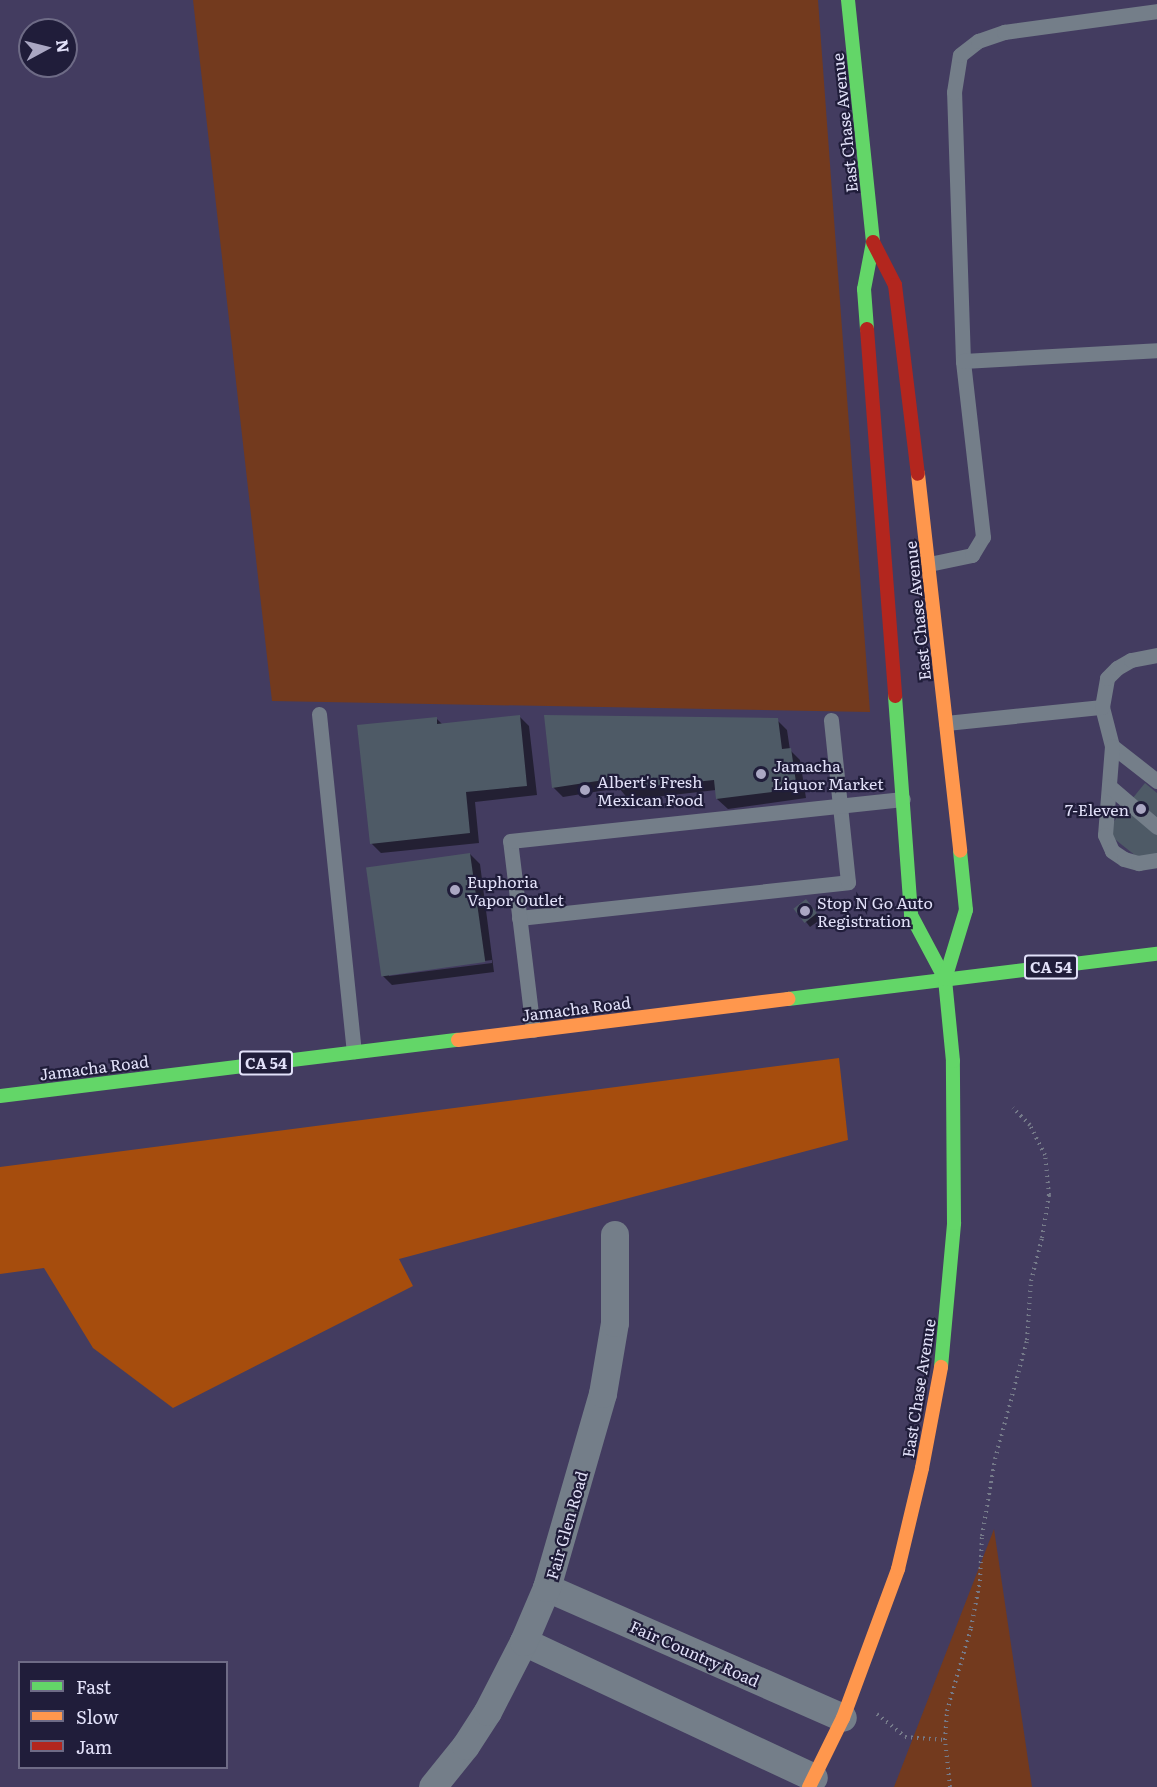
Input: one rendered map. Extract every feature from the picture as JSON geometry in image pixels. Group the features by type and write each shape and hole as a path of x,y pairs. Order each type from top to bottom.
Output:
{"main road":[{"name":"East Chase Avenue","path":"811,1783 847,1705 898,1569 922,1468 943,1357 954,1223 954,1061 945,979 911,915 864,289 873,242 848,0"},
{"name":"East Chase Avenue","path":"873,242 895,285 929,564 966,910 945,979"},
{"name":"Jamacha Road","path":"0,1096 1157,954"}],"street":[{"name":"Fair Glen Road","path":"433,1787 466,1746 488,1712 524,1642 547,1588 603,1394 615,1323 615,1235"},
{"name":"Fair Country Road","path":"547,1588 847,1705"},
{"path":"524,1642 811,1783"}],"lane":[{"path":"929,564 972,555 983,537 963,361 954,92 960,55 978,40 1004,32 1157,11"},
{"path":"963,361 1157,350"},
{"path":"1157,655 1131,660 1117,668 1107,678 1102,707 1112,746 1105,835 1112,851 1138,863 1157,860"},
{"path":"946,723 1102,707"},
{"path":"319,714 354,1051"},
{"path":"519,918 848,882 831,720"},
{"path":"1112,746 1157,781"},
{"path":"1109,786 1157,827"},
{"path":"533,1030 510,841 903,799"}],"path":[{"path":"950,1787 945,1740 947,1711 971,1628 980,1581 982,1536 995,1459 1027,1340 1030,1281 1042,1238 1048,1195 1045,1155 1030,1125 1013,1107"},
{"path":"847,1705 905,1737 945,1740"}],"shaded area":[{"path":"193,0 818,0 870,712 272,701"},
{"path":"839,1058 848,1140 399,1259 413,1286 173,1408 93,1348 44,1268 0,1274 0,1167"},
{"path":"994,1529 1032,1787 894,1787"}],"building":[{"path":"520,715 527,786 466,792 470,833 370,844 357,725 437,717 437,724"},
{"path":"544,715 778,718 782,749 791,748 797,789 716,799 714,780 618,790 617,778 552,788"},
{"name":"7-Eleven","path":"1145,783 1157,793 1157,854 1141,860 1112,837 1111,825"},
{"path":"470,853 485,962 381,977 366,868"},
{"name":"Stop N Go Auto Registration","path":"806,899 817,913 804,923 793,909"}],"traffic: fast":[{"path":"848,0 873,242 864,289 867,329"},
{"path":"895,696 911,915 945,979"},
{"path":"941,1367 954,1223 953,1061 945,979 966,910 960,851"},
{"path":"788,999 1157,954"},
{"path":"0,1096 458,1040"}],"traffic: slow":[{"path":"918,474 960,851"},
{"path":"458,1040 788,999"},
{"path":"809,1787 843,1718 898,1569 922,1468 941,1367"}],"traffic: jam":[{"path":"873,242 895,285 918,474"},
{"path":"867,329 895,696"}],"place":[{"name":"Jamacha Liquor Market","path":"761,774"},
{"name":"Albert's Fresh Mexican Food","path":"585,790"},
{"name":"7-Eleven","path":"1141,809"},
{"name":"Euphoria Vapor Outlet","path":"455,890"},
{"name":"Stop N Go Auto Registration","path":"805,911"}]}
